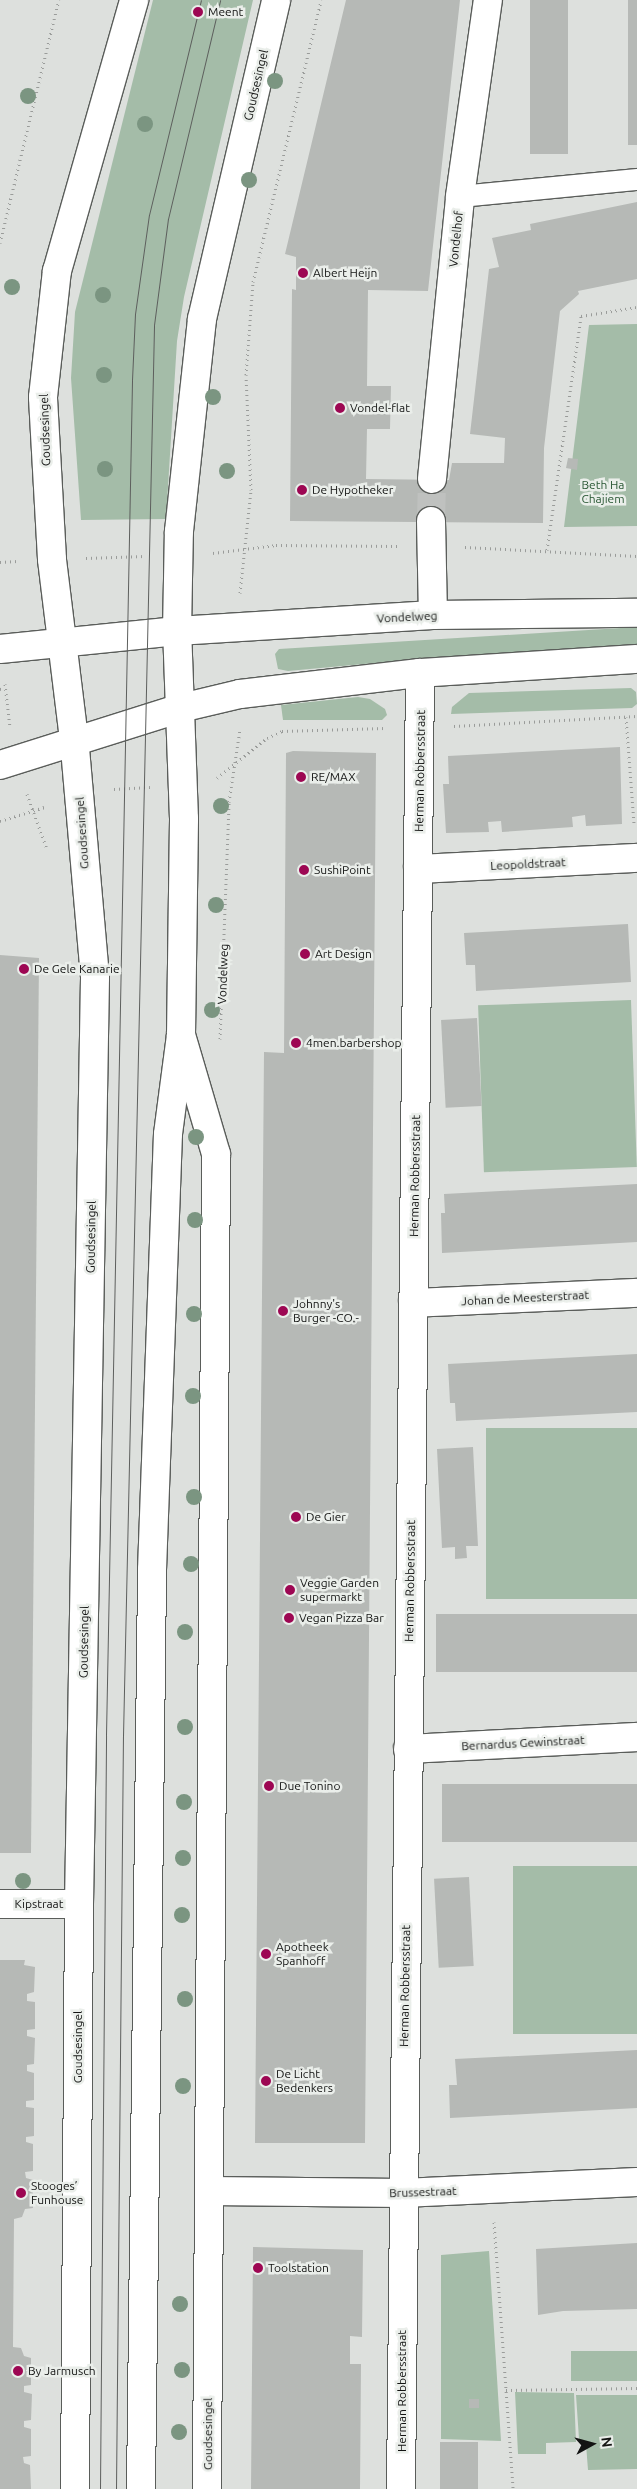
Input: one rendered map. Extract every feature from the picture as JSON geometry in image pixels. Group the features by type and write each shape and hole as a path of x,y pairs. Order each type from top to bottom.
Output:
{"street":[{"name":"Goudsesingel","path":"75,2489 79,1904 96,1012 92,929 74,740 52,559 43,398 50,317 57,271 134,0"},
{"name":"Goudsesingel","path":"141,2489 152,1570 168,1134 181,1035 182,786 181,708 177,631 180,553 202,319 276,0"},
{"name":"Vondelhof","path":"432,479 460,196 488,0"},
{"path":"431,521 433,615"},
{"name":"Vondelweg","path":"0,649 177,631 433,615 637,613"},
{"path":"0,765 74,740 181,708 240,694 420,673 637,659"},
{"name":"Herman Robbersstraat","path":"401,2489 420,673"},
{"name":"Leopoldstraat","path":"418,869 636,858"},
{"name":"Goudsesingel","path":"181,1035 216,1154 207,2489"},
{"name":"Johan de Meesterstraat","path":"414,1303 637,1293"},
{"name":"Bernardus Gewinstraat","path":"408,1749 637,1737"},
{"name":"Kipstraat","path":"0,1904 79,1904"},
{"name":"Brussestraat","path":"209,2191 403,2193 637,2182"}],"lane":[{"path":"460,196 637,179"}],"path":[{"path":"0,244 59,0"},
{"path":"0,562 210,553 243,548 251,490 246,375 253,282 321,0"},
{"path":"547,550 580,316 637,307"},
{"path":"0,689 6,688"},
{"path":"626,717 636,858"},
{"name":"Vondelweg","path":"182,786 214,780 236,765 229,802 220,1046"},
{"path":"0,821 32,810 126,787 182,786"},
{"path":"492,2189 513,2489"},
{"path":"506,2390 637,2388"}],"green space":[{"path":"153,0 253,0 184,297 177,341 166,519 81,520 71,378 75,312"},
{"name":"Beth Ha Chajiem","path":"637,324 637,526 564,527 589,325"},
{"path":"637,627 637,647 440,657 288,671 278,669 275,654 279,649"},
{"path":"631,688 636,692 637,704 632,708 451,714 452,707 469,693"},
{"path":"358,697 370,699 385,709 387,715 382,720 283,720 281,705"},
{"path":"631,1000 637,1167 484,1172 478,1005"},
{"path":"486,1428 637,1428 637,1599 486,1599"},
{"path":"513,1866 637,1866 637,2034 513,2034"},
{"path":"489,2251 501,2441 441,2439 441,2255"},
{"path":"571,2351 637,2351 637,2381 571,2381"},
{"path":"515,2392 574,2393 576,2442 546,2443 546,2454 518,2454"},
{"path":"576,2395 637,2395 637,2469 588,2470 586,2444 579,2439"}],"building":[{"path":"346,0 460,0 428,291 368,290 367,386 391,386 390,429 367,429 366,479 449,480 452,463 504,463 505,438 470,434 489,269 499,267 492,238 531,230 530,224 637,202 637,279 578,291 579,294 560,311 544,448 543,523 290,521 292,289 296,290 296,257 285,254"},
{"path":"530,0 568,0 568,154 530,154"},
{"path":"628,0 637,0 637,145 628,145"},
{"path":"568,458 578,459 577,470 566,468"},
{"path":"620,747 622,824 586,826 585,815 572,817 573,827 502,832 501,821 488,822 489,832 446,833 443,784 449,784 448,756"},
{"path":"293,751 376,753 365,2143 255,2143 264,1052 284,1053 286,753"},
{"path":"628,924 631,982 476,991 475,965 466,965 464,933"},
{"path":"0,955 39,958 31,1853 0,1853"},
{"path":"477,1018 482,1106 446,1108 441,1020"},
{"path":"637,1184 637,1242 442,1253 441,1213 445,1213 444,1194"},
{"path":"637,1354 637,1412 456,1421 455,1403 450,1403 448,1364"},
{"path":"473,1447 478,1546 466,1546 467,1558 455,1559 455,1547 442,1548 437,1449"},
{"path":"436,1614 637,1614 637,1672 436,1672"},
{"path":"442,1784 637,1784 637,1842 442,1842"},
{"path":"469,1877 474,1966 439,1968 434,1879"},
{"path":"0,1960 25,1960 24,1965 35,1967 34,1992 27,1994 27,2001 35,2002 35,2029 27,2030 27,2036 35,2038 34,2064 27,2065 27,2071 34,2073 34,2100 26,2101 26,2107 34,2108 34,2136 26,2137 26,2142 33,2144 33,2171 25,2172 26,2178 33,2180 33,2208 25,2209 22,2217 14,2219 13,2347 21,2348 24,2356 31,2358 31,2385 24,2386 24,2392 32,2394 31,2420 24,2421 24,2427 31,2429 31,2456 23,2457 24,2463 30,2465 31,2489 0,2489"},
{"path":"637,2050 637,2108 450,2118 449,2085 457,2085 455,2059"},
{"path":"637,2243 637,2309 563,2311 538,2315 536,2249"},
{"path":"253,2247 363,2250 362,2337 350,2336 350,2364 361,2364 360,2489 251,2489"},
{"path":"469,2399 479,2399 479,2408 469,2408"},
{"path":"440,2442 478,2442 478,2489 440,2489"}],"tunnel":[{"path":"431,521 432,479"}],"tram line":[{"path":"100,2489 106,1735 132,380 135,314 149,215 201,0"},
{"path":"116,2489 123,1736 154,325 168,219 220,0"}],"place":[{"name":"Meent","path":"198,12"},
{"name":"Albert Heijn","path":"303,273"},
{"name":"Vondel-flat","path":"340,408"},
{"name":"De Hypotheker","path":"302,490"},
{"name":"RE/MAX","path":"301,777"},
{"name":"SushiPoint","path":"304,870"},
{"name":"Art Design","path":"305,954"},
{"name":"De Gele Kanarie","path":"24,969"},
{"name":"4men.barbershop","path":"296,1043"},
{"name":"Johnny's Burger -CO.-","path":"283,1311"},
{"name":"De Gier","path":"296,1517"},
{"name":"Veggie Garden supermarkt","path":"290,1590"},
{"name":"Vegan Pizza Bar","path":"289,1618"},
{"name":"Due Tonino","path":"269,1786"},
{"name":"Apotheek Spanhoff","path":"266,1954"},
{"name":"De Licht Bedenkers","path":"266,2081"},
{"name":"Stooges’ Funhouse","path":"21,2193"},
{"name":"Toolstation","path":"258,2268"},
{"name":"By Jarmusch","path":"18,2371"}]}
